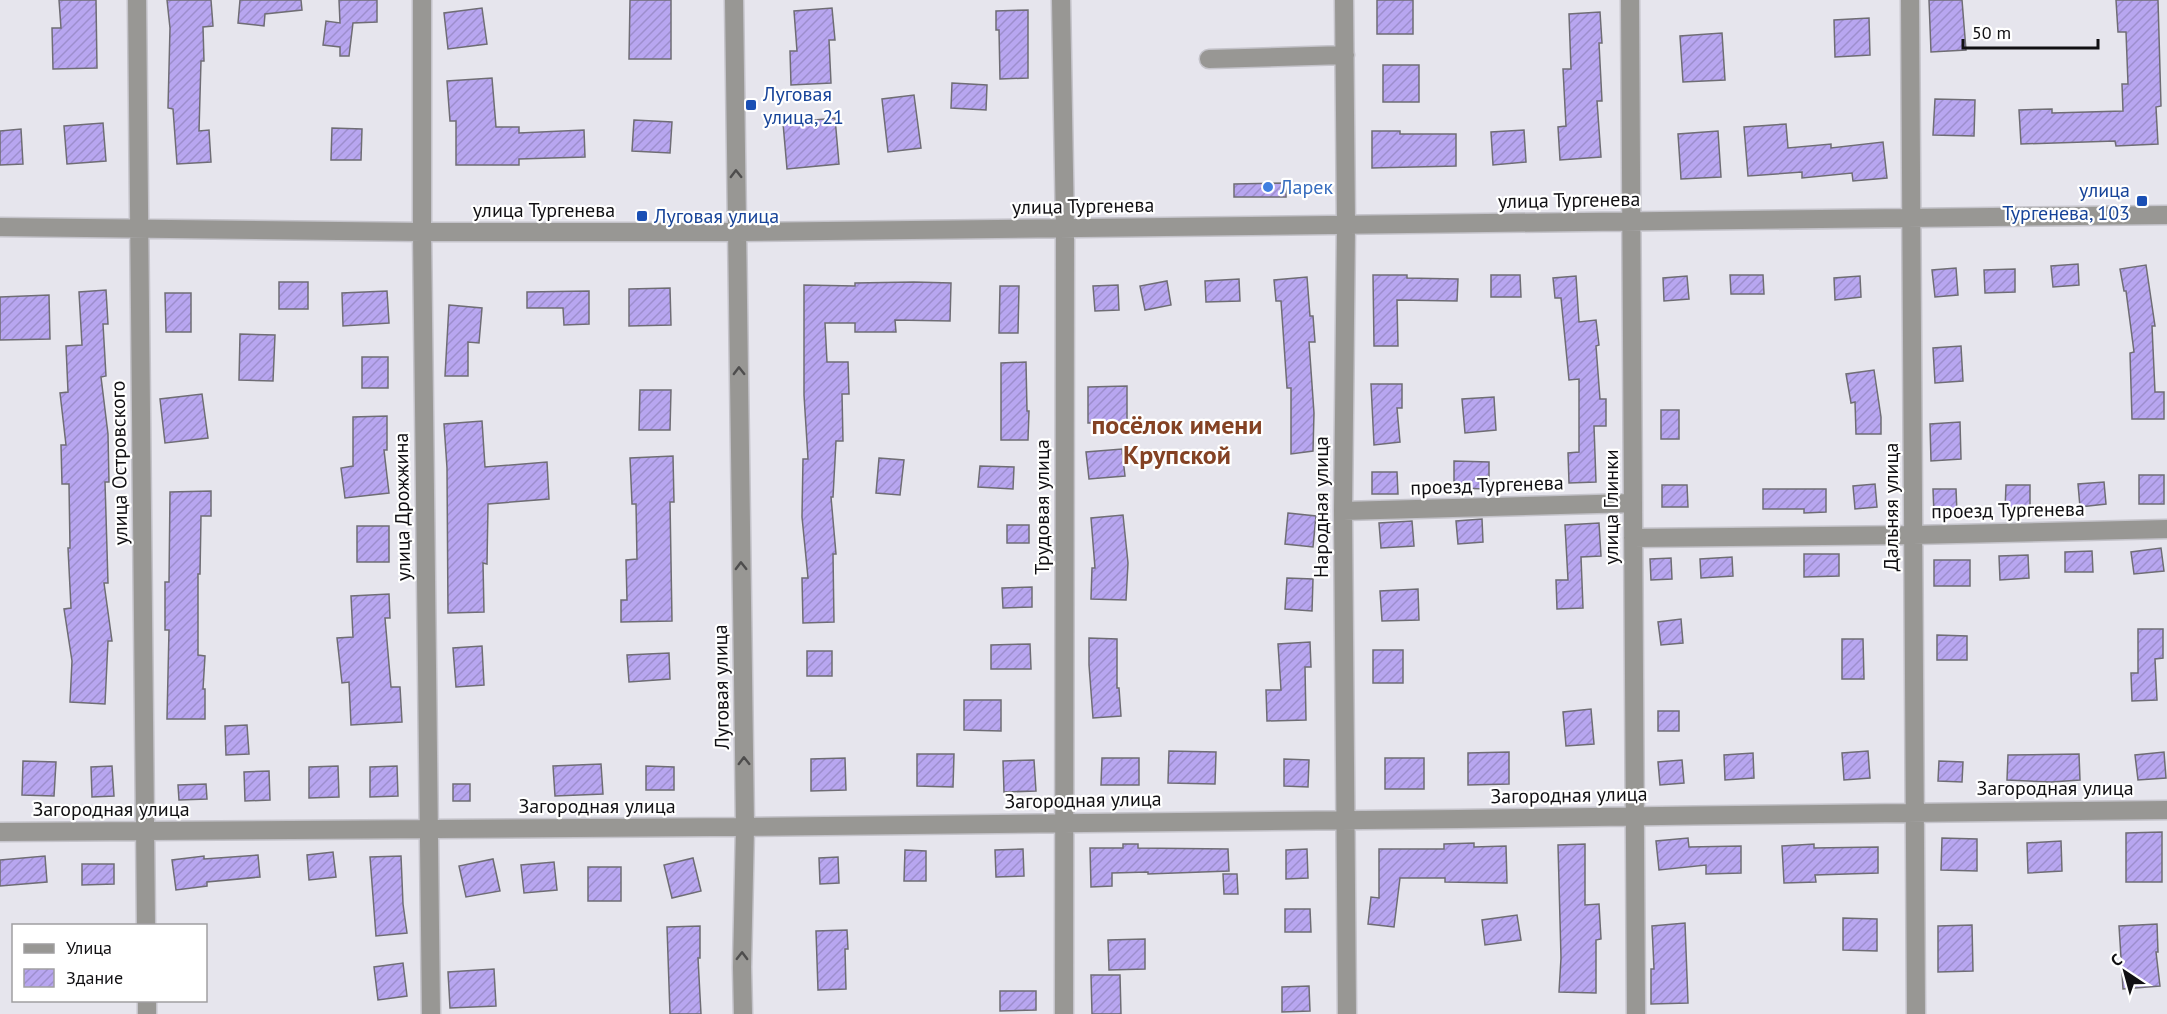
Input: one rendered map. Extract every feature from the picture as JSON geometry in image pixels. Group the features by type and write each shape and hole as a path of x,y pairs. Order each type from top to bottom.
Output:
{"street":[{"name":"улица Островского","path":"137,0 146,924"},
{"name":"улица Дрожжина","path":"422,0 422,232 430,1014"},
{"name":"Луговая улица","path":"734,0 745,827 743,1014"},
{"name":"Трудовая улица","path":"1061,0 1065,228 1064,1014"},
{"name":"Народная улица","path":"1344,0 1346,225 1343,511 1347,1014"},
{"name":"улица Глинки","path":"1630,0 1636,1014"},
{"name":"Дальняя улица","path":"1910,0 1916,1014"},
{"path":"1209,58 1345,55"},
{"name":"улица Тургенева","path":"0,227 422,232 737,232 2167,215"},
{"name":"проезд Тургенева","path":"1343,511 1633,503"},
{"name":"проезд Тургенева","path":"1633,538 2167,529"},
{"name":"Загородная улица","path":"0,832 1345,821 1915,811 2167,810"}],"building":[{"path":"59,0 96,0 97,68 53,69 52,28 61,28"},
{"path":"167,0 211,0 213,26 203,27 204,61 201,61 199,131 209,130 211,162 177,164 173,109 168,108 170,28"},
{"path":"240,0 301,0 302,10 265,14 264,26 238,23"},
{"path":"339,0 377,0 377,22 353,23 349,56 340,56 340,47 323,45 326,21 340,23"},
{"path":"630,0 671,0 671,59 629,59"},
{"path":"1377,0 1413,0 1413,34 1377,34"},
{"path":"1929,0 1962,0 1966,50 1931,52"},
{"path":"2116,0 2158,0 2161,106 2156,107 2158,144 2116,146 2115,141 2021,144 2019,110 2052,109 2052,113 2123,111 2122,84 2128,84 2126,32 2118,32"},
{"path":"482,8 487,44 448,49 444,13"},
{"path":"832,8 835,40 829,40 831,83 791,85 790,51 797,51 794,11"},
{"path":"1028,10 1028,78 1000,79 999,30 996,30 996,11"},
{"path":"1600,12 1602,101 1597,101 1601,157 1560,160 1558,127 1566,126 1563,69 1571,69 1569,14"},
{"path":"1869,18 1870,55 1835,57 1834,20"},
{"path":"1722,33 1725,80 1683,82 1680,36"},
{"path":"1383,65 1419,65 1419,102 1383,102"},
{"path":"492,78 496,127 519,127 519,133 584,130 585,157 519,159 519,165 456,165 456,121 450,121 447,81"},
{"path":"952,83 987,85 986,110 951,108"},
{"path":"914,95 921,148 888,152 882,99"},
{"path":"1935,99 1975,100 1974,136 1933,135"},
{"path":"835,118 839,164 787,169 783,123"},
{"path":"634,120 672,122 670,153 632,151"},
{"path":"103,123 106,161 67,164 64,126"},
{"path":"1786,124 1788,148 1831,144 1831,148 1883,142 1887,178 1853,181 1852,173 1802,178 1802,172 1748,176 1744,127"},
{"path":"332,128 362,129 361,160 331,160"},
{"path":"21,129 23,164 0,165 0,131"},
{"path":"1524,130 1526,162 1493,165 1491,132"},
{"path":"1372,131 1400,131 1400,134 1456,134 1456,166 1372,168"},
{"path":"1718,131 1721,177 1681,179 1678,134"},
{"path":"1286,183 1286,197 1234,197 1234,184"},
{"path":"2078,264 2079,285 2053,287 2051,266"},
{"path":"2146,265 2155,326 2152,326 2155,392 2164,392 2164,419 2132,419 2130,353 2134,352 2126,291 2124,291 2120,269"},
{"path":"1956,268 1958,295 1935,297 1932,270"},
{"path":"2015,269 2015,292 1985,293 1984,270"},
{"path":"1373,275 1458,279 1457,301 1397,300 1398,346 1374,346"},
{"path":"1491,275 1520,275 1521,297 1491,297"},
{"path":"1730,275 1763,275 1764,294 1731,294"},
{"path":"1576,276 1579,322 1596,320 1600,399 1606,399 1606,426 1594,426 1596,482 1569,483 1568,453 1579,452 1579,379 1569,380 1561,298 1555,298 1553,278"},
{"path":"1687,276 1689,299 1664,301 1663,278"},
{"path":"1860,276 1861,297 1835,300 1834,278"},
{"path":"1307,277 1315,342 1309,342 1314,413 1313,451 1291,454 1291,388 1287,388 1281,301 1276,301 1274,280"},
{"path":"1239,279 1240,301 1206,302 1205,281"},
{"path":"1167,281 1171,305 1145,310 1140,286"},
{"path":"279,282 308,282 308,309 279,309"},
{"path":"855,283 951,283 950,321 895,320 896,332 855,332 855,323 825,323 827,362 848,362 849,394 842,394 843,441 836,441 833,497 831,497 836,554 833,554 834,622 803,623 802,578 808,578 802,517 803,459 808,459 804,395 804,285 855,286"},
{"path":"1118,285 1119,310 1095,311 1093,286"},
{"path":"1000,286 1019,286 1018,333 999,333"},
{"path":"670,288 671,325 629,326 629,289"},
{"path":"106,290 108,324 103,324 106,376 101,377 108,434 109,482 105,482 108,583 104,583 112,641 108,641 105,704 70,702 72,661 64,609 71,608 68,548 70,548 69,484 62,484 61,445 66,445 60,393 68,392 66,346 82,345 79,292"},
{"path":"387,291 389,323 343,326 342,293"},
{"path":"589,291 589,324 564,325 563,308 527,308 527,292"},
{"path":"165,293 191,293 191,332 166,332"},
{"path":"49,295 50,339 0,340 0,297"},
{"path":"449,305 482,308 479,343 468,342 468,376 445,376"},
{"path":"240,334 275,335 273,381 239,380"},
{"path":"1961,346 1963,381 1935,383 1933,348"},
{"path":"362,357 388,357 388,388 362,388"},
{"path":"1026,362 1028,440 1001,440 1001,363"},
{"path":"1874,370 1881,417 1881,434 1856,434 1855,402 1851,403 1846,374"},
{"path":"1371,384 1402,384 1402,408 1397,408 1400,442 1374,445"},
{"path":"1127,386 1127,423 1088,423 1088,387"},
{"path":"640,390 671,390 670,430 639,430"},
{"path":"202,394 208,438 165,443 160,399"},
{"path":"1494,397 1496,430 1465,433 1462,399"},
{"path":"1661,410 1679,410 1679,439 1661,439"},
{"path":"387,416 387,450 384,450 389,493 345,498 341,468 353,466 353,417"},
{"path":"482,421 485,467 547,462 549,499 488,504 487,564 483,563 484,612 448,613 447,468 444,424"},
{"path":"1960,422 1961,459 1931,461 1930,424"},
{"path":"1122,449 1125,476 1089,479 1086,452"},
{"path":"673,456 674,502 670,502 672,621 621,622 621,600 627,600 626,560 637,559 636,504 632,504 630,458"},
{"path":"879,458 904,460 900,495 876,493"},
{"path":"1454,461 1489,462 1489,489 1454,488"},
{"path":"980,466 1014,467 1013,489 978,487"},
{"path":"1372,472 1397,472 1398,494 1372,494"},
{"path":"2139,475 2164,475 2164,504 2139,504"},
{"path":"2104,482 2106,504 2080,507 2078,484"},
{"path":"1875,484 1877,507 1855,509 1853,486"},
{"path":"1662,485 1687,485 1688,507 1662,507"},
{"path":"2006,485 2030,485 2030,510 2005,510"},
{"path":"1763,489 1826,489 1826,512 1804,513 1804,509 1763,509"},
{"path":"1933,489 1956,489 1957,513 1934,514"},
{"path":"211,491 211,516 201,516 200,574 198,574 198,655 205,656 203,689 205,689 205,719 167,719 169,630 165,630 165,582 169,582 170,492"},
{"path":"1288,513 1316,516 1313,547 1285,544"},
{"path":"1123,515 1128,563 1126,600 1091,599 1092,568 1095,568 1091,518"},
{"path":"1482,519 1483,542 1458,544 1456,521"},
{"path":"1412,521 1414,546 1381,548 1379,523"},
{"path":"1599,523 1601,556 1581,557 1583,608 1557,609 1556,580 1568,580 1565,525"},
{"path":"1007,525 1029,525 1029,543 1007,543"},
{"path":"357,526 389,526 389,562 357,562"},
{"path":"2161,548 2164,571 2134,574 2131,552"},
{"path":"2092,551 2093,572 2065,572 2065,552"},
{"path":"1804,554 1839,554 1839,576 1804,577"},
{"path":"2028,555 2029,578 2000,580 1999,556"},
{"path":"1732,557 1733,576 1701,578 1700,559"},
{"path":"1671,558 1672,579 1651,580 1650,559"},
{"path":"1934,560 1970,560 1970,586 1934,586"},
{"path":"1287,578 1313,579 1312,611 1285,609"},
{"path":"1032,587 1032,607 1003,608 1002,588"},
{"path":"1418,589 1419,620 1382,621 1380,591"},
{"path":"389,594 390,618 385,618 391,687 400,687 402,722 351,725 349,682 342,683 337,638 353,637 351,596"},
{"path":"1681,619 1683,643 1661,645 1658,622"},
{"path":"2138,629 2163,629 2163,658 2155,659 2157,700 2132,701 2131,673 2138,673"},
{"path":"1937,635 1967,636 1967,660 1937,660"},
{"path":"1089,638 1117,639 1117,688 1119,688 1121,716 1093,718"},
{"path":"1842,639 1863,639 1864,679 1842,679"},
{"path":"1310,642 1311,667 1305,667 1306,720 1267,721 1266,690 1281,690 1278,644"},
{"path":"1030,644 1031,669 991,669 991,645"},
{"path":"482,646 484,685 456,687 453,648"},
{"path":"1373,650 1403,650 1403,683 1373,683"},
{"path":"807,651 832,651 832,676 807,676"},
{"path":"669,653 670,679 629,682 627,655"},
{"path":"964,700 1001,700 1001,731 964,730"},
{"path":"1591,709 1594,744 1566,746 1563,712"},
{"path":"1658,711 1679,711 1679,731 1658,731"},
{"path":"247,725 249,754 226,755 225,726"},
{"path":"1169,751 1216,752 1215,784 1168,783"},
{"path":"1868,751 1870,778 1844,780 1842,753"},
{"path":"1509,752 1509,784 1468,785 1468,753"},
{"path":"2164,752 2166,778 2138,780 2135,755"},
{"path":"1753,753 1754,778 1725,780 1724,755"},
{"path":"917,754 954,754 953,787 917,786"},
{"path":"2079,754 2080,780 2051,782 2007,780 2008,755"},
{"path":"845,758 846,790 811,791 811,759"},
{"path":"1102,758 1139,758 1139,785 1101,785"},
{"path":"1385,758 1424,758 1424,789 1385,789"},
{"path":"1284,759 1309,760 1308,787 1284,786"},
{"path":"1034,760 1036,791 1004,792 1003,761"},
{"path":"1682,760 1684,783 1660,785 1658,762"},
{"path":"23,761 56,762 54,796 22,795"},
{"path":"1939,761 1963,762 1962,782 1938,781"},
{"path":"601,764 603,794 555,796 553,766"},
{"path":"112,766 114,796 92,797 91,767"},
{"path":"338,766 339,797 309,798 309,767"},
{"path":"397,766 398,796 370,797 370,767"},
{"path":"646,766 674,767 674,790 646,790"},
{"path":"269,771 270,800 245,801 244,772"},
{"path":"206,784 207,799 179,800 178,785"},
{"path":"453,784 470,784 470,801 453,801"},
{"path":"2162,832 2162,882 2126,882 2126,833"},
{"path":"1688,838 1689,847 1741,846 1741,873 1706,874 1706,865 1659,870 1656,841"},
{"path":"1942,838 1977,839 1977,871 1941,870"},
{"path":"2061,841 2062,871 2028,873 2027,843"},
{"path":"1474,843 1474,847 1506,846 1507,883 1445,882 1445,878 1400,878 1394,927 1368,924 1371,897 1379,898 1379,849 1444,849 1444,844"},
{"path":"1123,844 1138,844 1138,848 1228,849 1229,871 1112,873 1112,886 1091,887 1090,848 1123,848"},
{"path":"1585,844 1585,905 1599,904 1601,939 1596,940 1596,993 1559,992 1561,958 1558,845"},
{"path":"1814,844 1814,848 1878,847 1878,873 1815,875 1816,882 1784,883 1782,846"},
{"path":"1023,849 1024,876 996,877 995,850"},
{"path":"1307,849 1308,878 1286,879 1286,850"},
{"path":"905,850 926,851 926,881 904,881"},
{"path":"333,852 336,877 309,880 307,855"},
{"path":"258,855 260,877 207,882 207,886 176,890 172,860 204,856 204,859"},
{"path":"45,856 47,882 0,886 0,860"},
{"path":"401,856 407,933 376,936 370,857"},
{"path":"838,857 839,883 820,884 819,858"},
{"path":"693,858 701,891 672,898 664,865"},
{"path":"493,859 500,891 466,897 459,866"},
{"path":"554,862 557,890 524,893 521,865"},
{"path":"82,864 114,864 114,884 82,885"},
{"path":"588,867 621,867 621,901 588,901"},
{"path":"1223,874 1237,874 1238,894 1224,894"},
{"path":"1285,909 1310,909 1311,932 1285,932"},
{"path":"1517,915 1521,940 1485,945 1482,920"},
{"path":"1843,918 1877,919 1877,951 1843,950"},
{"path":"1685,923 1688,1003 1651,1004 1651,969 1654,969 1652,926"},
{"path":"2157,924 2158,952 2156,952 2160,986 2123,989 2119,926"},
{"path":"1972,925 1973,971 1938,972 1938,926"},
{"path":"700,926 700,958 698,958 701,1014 670,1014 667,927"},
{"path":"847,930 846,989 818,990 816,931"},
{"path":"1145,939 1145,969 1109,970 1108,940"},
{"path":"403,963 407,996 378,1000 374,967"},
{"path":"494,969 496,1006 450,1008 448,972"},
{"path":"1091,975 1120,975 1121,1014 1092,1014"},
{"path":"1309,986 1310,1011 1282,1012 1282,987"},
{"path":"1000,991 1036,991 1036,1010 1000,1011"}],"place":[{"name":"Луговая улица, 21","path":"751,105"},
{"name":"Ларек","path":"1268,187"},
{"name":"улица Тургенева, 103","path":"2142,201"},
{"name":"Луговая улица","path":"642,216"}],"district":[{"name":"посёлок имени Крупской","path":"1177,439"}]}
